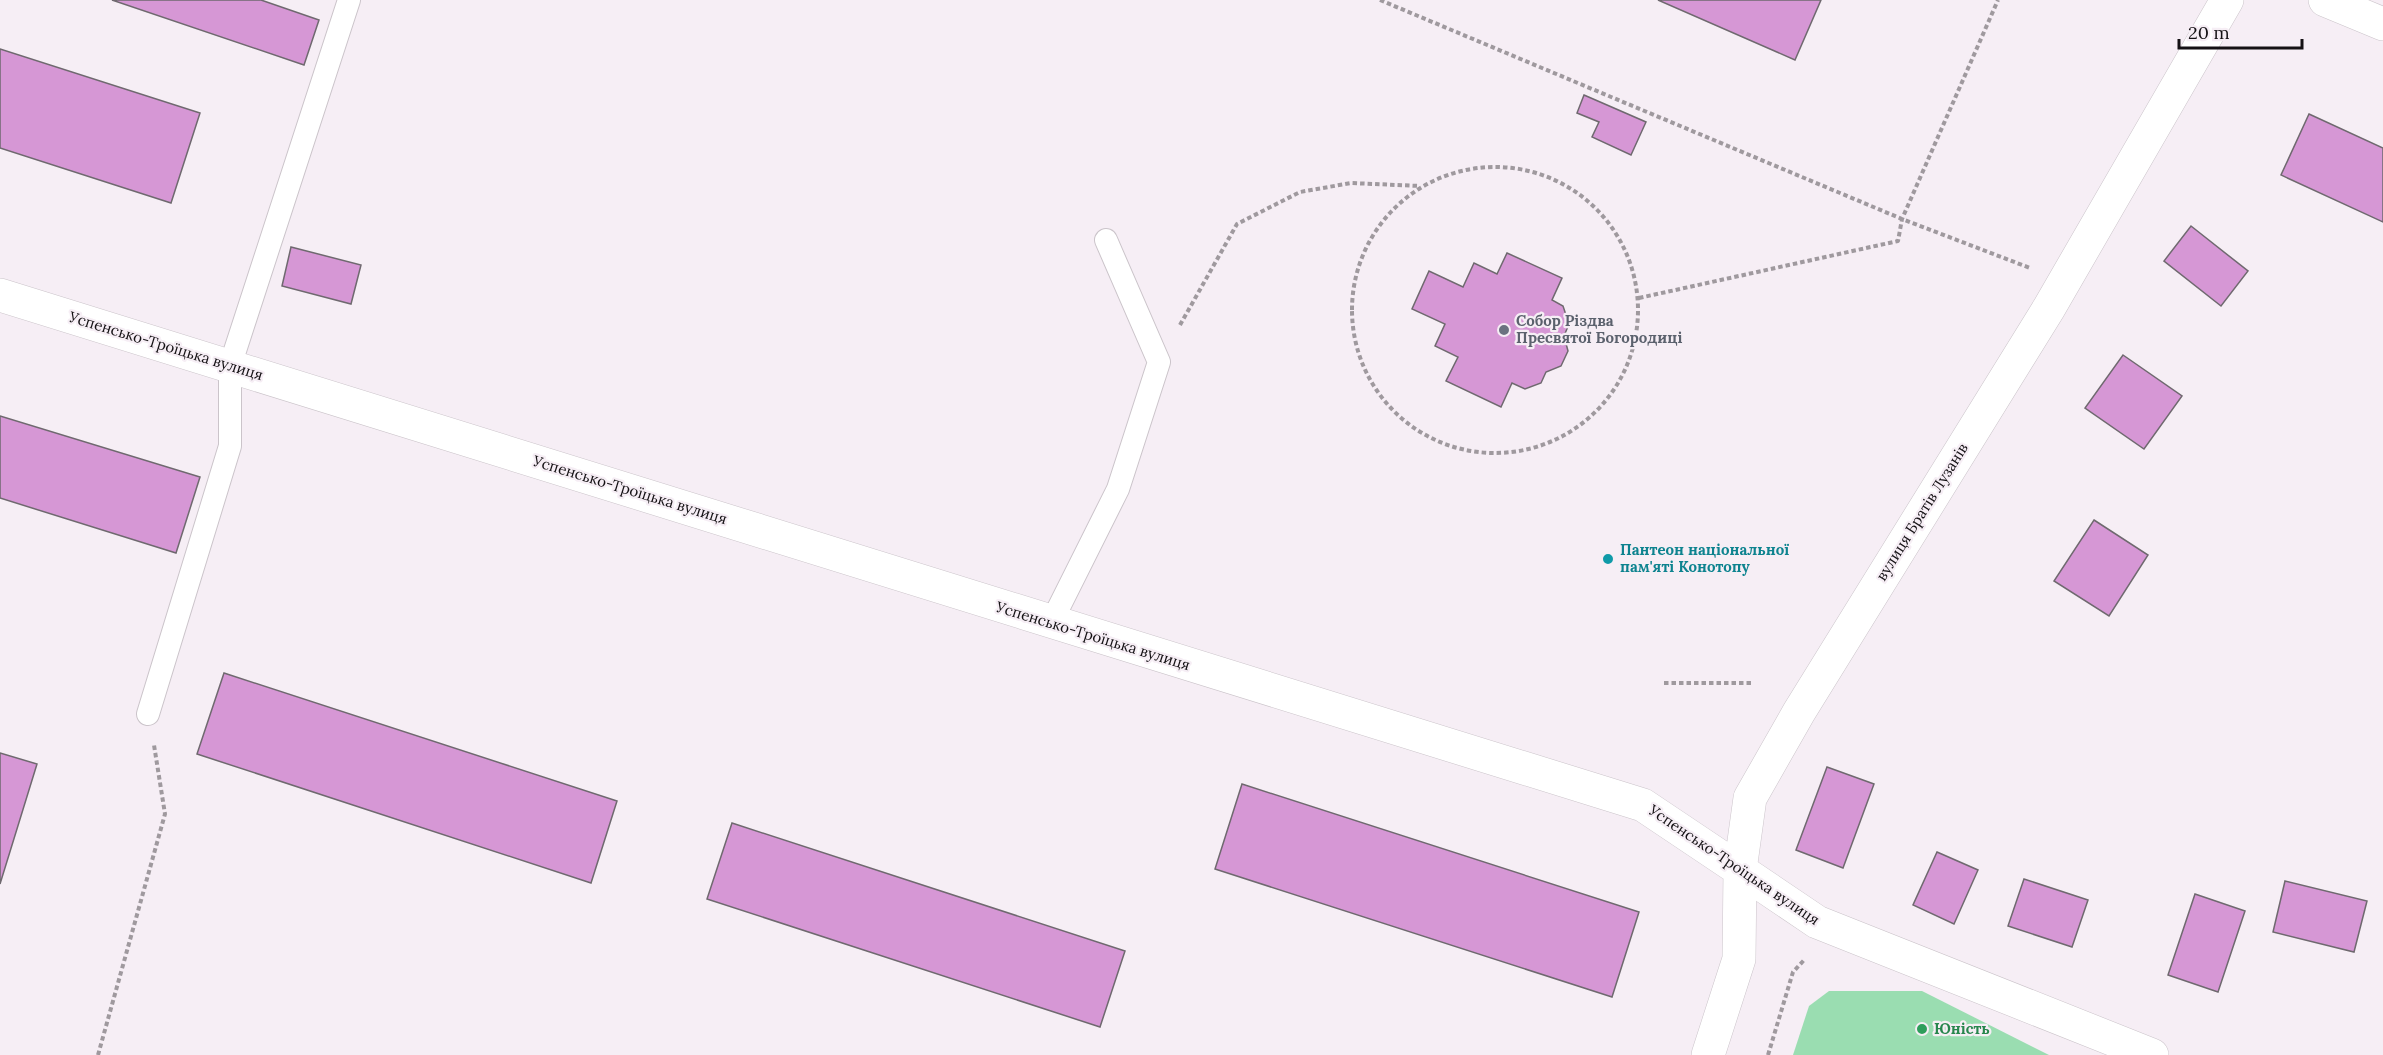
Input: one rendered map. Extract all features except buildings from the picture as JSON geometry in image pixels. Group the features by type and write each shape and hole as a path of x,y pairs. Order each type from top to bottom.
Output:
{"main road":[{"name":"вулиця Братів Лузанів","path":"1708,1055 1739,959 1740,870 1750,798 1799,712 2049,308 2227,0"},
{"path":"2325,0 2383,24"},
{"name":"Успенсько-Троїцька вулиця","path":"0,295 1643,805 1817,922 2152,1055"}],"lane":[{"path":"148,714 230,446 230,366 349,0"},
{"path":"1051,623 1118,489 1159,362 1106,240"}],"path":[{"path":"1380,0 1902,219 2031,268"},
{"path":"1639,298 1898,241 1902,219 1998,0"},
{"path":"1159,362 1237,224 1300,192 1351,183 1420,186 1475,167 1533,171 1586,198 1623,242 1639,298 1633,353 1607,403 1564,438 1511,454 1455,450 1405,424 1369,382 1351,329 1354,274 1379,223 1420,186"},
{"path":"1664,683 1753,683"},
{"path":"98,1055 165,814 148,714"},
{"path":"1768,1055 1793,972 1809,954"}],"green space":[{"name":"Юність","path":"1829,991 1922,991 2049,1055 1793,1055 1809,1006"}],"place":[{"name":"Собор Різдва Пресвятої Богородиці","path":"1504,330"},
{"name":"Пантеон національної пам'яті Конотопу","path":"1608,559"},
{"name":"Юність","path":"1922,1029"}]}
